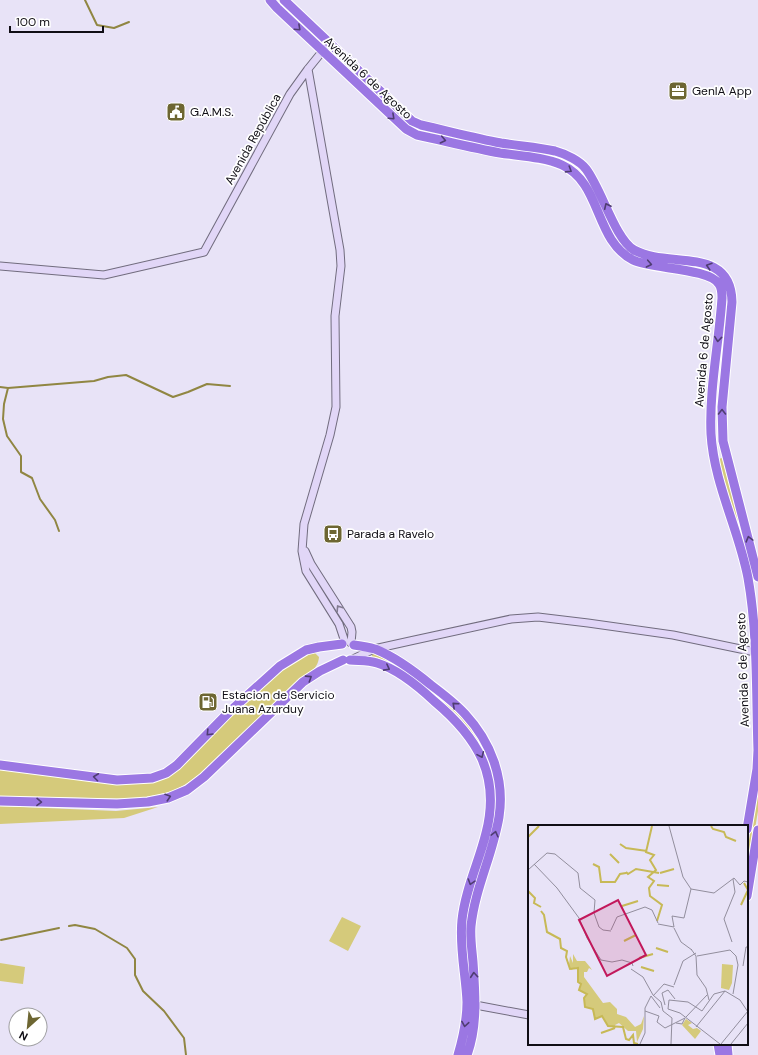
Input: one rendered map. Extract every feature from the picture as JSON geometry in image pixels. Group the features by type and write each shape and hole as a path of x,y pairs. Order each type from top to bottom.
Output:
{"highway":[{"name":"Avenida 6 de Agosto","path":"270,0 322,51 399,123 411,132 498,152 551,161 571,170 584,184 608,235 616,248 710,265 717,269 728,280 732,299 722,407 723,441 758,577"},
{"name":"Avenida 6 de Agosto","path":"284,0 406,116 421,125 500,143 556,151 572,158 585,167 594,180 621,236 626,250 634,260 643,263 705,274 716,280 721,288 722,298 711,415 711,436 719,476 748,576 753,606 757,717 757,769 748,825"},
{"path":"584,184 594,180"},
{"path":"716,280 728,280"},
{"path":"722,298 732,299"},
{"path":"0,765 117,780 152,778 166,773 177,765 229,712 280,666 306,650 348,643 374,649 390,657 419,676 465,714 486,742 496,768 499,784 499,816 496,834 477,896 471,927 472,1035 467,1055"},
{"path":"0,801 117,804 148,802 168,798 187,790 204,777 303,682 320,671 348,660 377,663 396,673 422,691 455,719 475,743 485,765 489,790 489,814 486,832 467,894 462,922 461,937 471,1004 458,1055"},
{"path":"748,890 758,830"},
{"path":"720,1055 722,1046"}],"street":[{"name":"Avenida República","path":"0,266 104,275 204,252 290,94 329,43"},
{"path":"308,69 340,250 341,266 335,316 336,407 330,435 304,524 302,552 306,571 339,624 348,643"},
{"path":"348,660 374,649 511,619 538,617 673,634 755,652"},
{"path":"471,1004 528,1015"}],"shaded area":[{"path":"722,458 743,534 739,535 718,459"},
{"path":"314,652 319,657 317,665 312,671 298,681 199,775 173,791 134,799 0,796 0,769 127,784 151,782 271,679 285,668"},
{"path":"373,653 419,680 439,696 464,719 483,745 494,777 497,804 493,830 483,863 481,863 492,779 488,761 478,741 459,716 430,692 371,658"},
{"path":"758,790 758,811 748,870 748,845"},
{"path":"0,806 116,811 158,807 124,818 0,824"},
{"path":"342,917 361,926 348,951 329,941"},
{"path":"0,963 25,967 23,984 0,981"}],"waterway":[{"path":"85,0 97,25 114,28 129,22"},
{"path":"0,387 8,388 94,381 108,377 126,375 173,397 207,384 230,386"},
{"path":"8,388 4,404 3,419 7,436 21,456 21,472 32,478 40,499 55,520 59,531"},
{"path":"69,926 75,925 95,929 127,948 135,959 135,975 143,991 164,1011 184,1038 186,1055"},
{"path":"1,940 59,928"}],"place":[{"name":"GenIA App","path":"678,91"},
{"name":"G.A.M.S.","path":"176,112"},
{"name":"Parada a Ravelo","path":"333,534"},
{"name":"Estacion de Servicio Juana Azurduy","path":"208,702"}]}
